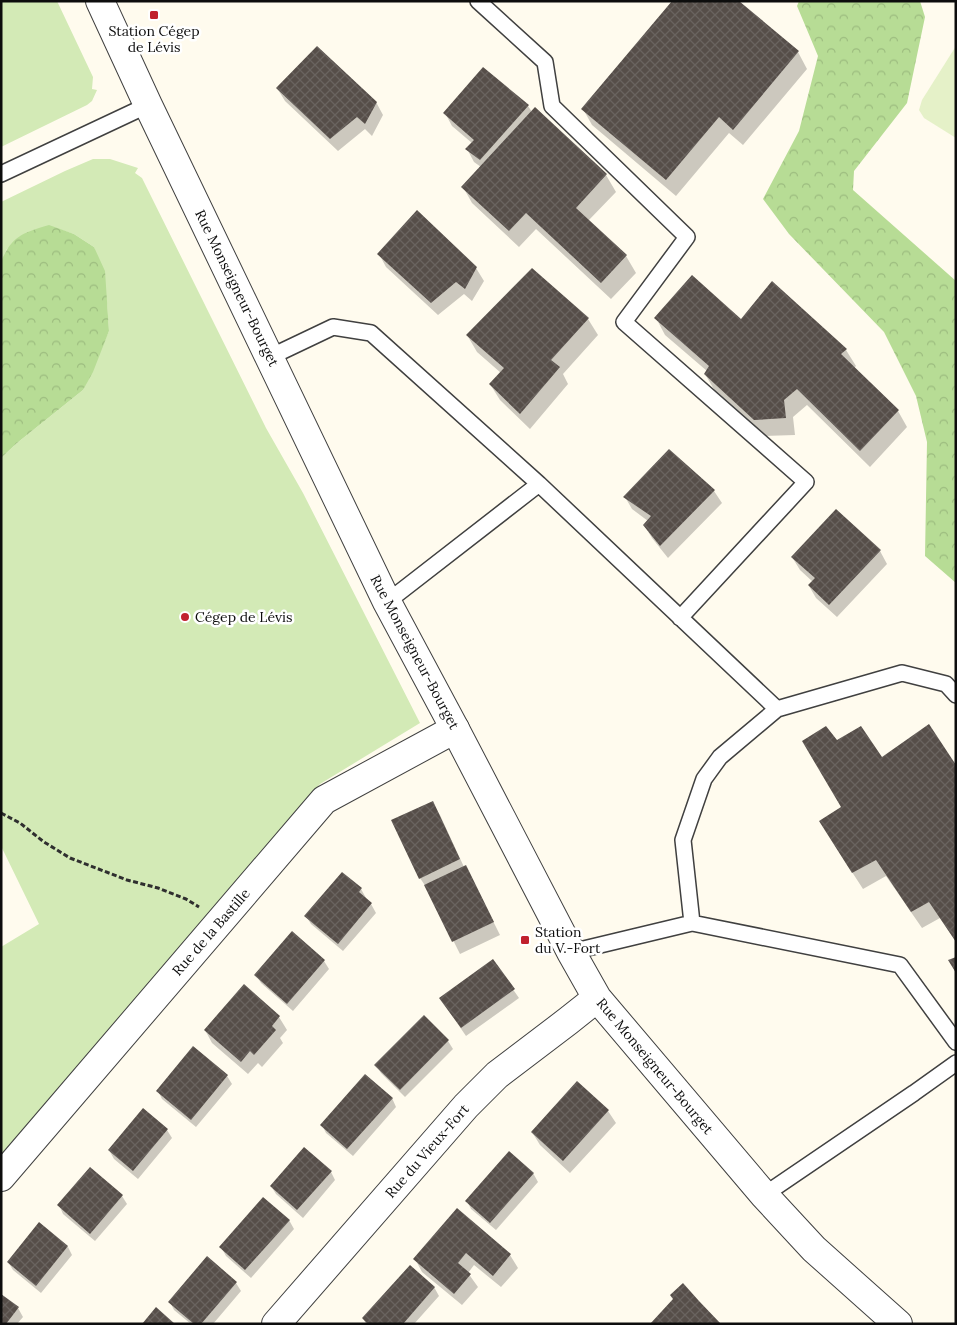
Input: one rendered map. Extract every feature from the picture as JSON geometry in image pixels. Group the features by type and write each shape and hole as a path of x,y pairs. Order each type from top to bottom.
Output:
{"street":[{"name":"Rue Monseigneur-Bourget","path":"100,1 148,105 387,602 597,998 764,1195 814,1249 898,1324"},
{"name":"Rue de la Bastille","path":"1,1177 324,800 455,729"},
{"name":"Rue du Vieux-Fort","path":"276,1324 466,1106 497,1075 597,998"},
{"name":"Rue Monseigneur-Bourget","path":"814,1249 871,1324"}],"lane":[{"path":"478,1 546,62 552,106 687,237 624,322 806,482 680,618"},
{"path":"1,174 148,105"},
{"path":"270,357 333,327 371,333 539,484 777,709"},
{"path":"387,602 539,484"},
{"path":"692,923 682,840 704,779 720,757 777,709 902,673 946,684 956,695"},
{"path":"571,952 692,923 900,965 956,1042"},
{"path":"764,1195 956,1063"}],"path":[{"path":"1,813 70,858 186,899 220,922"}],"green space":[{"path":"1,1 57,1 93,77 92,89 97,90 92,101 87,105 1,147"},
{"path":"799,1 920,1 925,17 907,103 854,171 853,190 956,281 956,583 925,556 927,442 916,396 884,332 789,234 763,199 799,131 818,56 797,6"},
{"path":"956,46 956,138 924,118 919,110 922,100"},
{"name":"Cégep de Lévis","path":"93,159 110,159 138,168 135,173 142,178 266,428 303,493 420,723 320,784 1,1155 1,947 39,924 1,846 1,458 83,390 109,331 107,303 94,247 74,234 49,226 7,249 1,261 1,202"},
{"path":"49,225 74,234 94,247 105,271 109,331 93,372 83,390 1,458 1,261 5,252 20,236"}],"building":[{"path":"672,1 739,1 799,51 733,130 719,117 666,180 581,109"},
{"path":"317,46 377,102 365,124 357,117 330,139 276,88"},
{"path":"483,67 529,105 480,160 465,149 474,140 443,113"},
{"path":"535,107 607,174 576,208 627,255 601,283 526,213 509,231 461,187"},
{"path":"417,210 477,267 465,289 456,282 431,303 377,254"},
{"path":"532,268 589,318 551,360 560,367 520,414 489,384 504,368 466,335"},
{"path":"692,275 741,319 772,281 847,349 841,354 899,410 860,451 797,389 784,400 786,418 754,420 704,374 709,366 654,318"},
{"path":"669,449 715,490 660,546 643,525 651,516 623,497"},
{"path":"836,509 881,550 829,605 808,585 815,578 791,557"},
{"path":"929,724 956,765 956,942 929,902 911,912 876,860 852,873 819,821 841,807 802,741 826,726 837,740 861,726 882,757"},
{"path":"433,801 460,859 419,879 391,820"},
{"path":"466,865 494,922 452,942 424,885"},
{"path":"342,872 362,888 359,892 372,903 338,944 304,916"},
{"path":"292,931 325,960 287,1004 254,975"},
{"path":"956,957 956,973 948,960"},
{"path":"493,959 515,989 461,1028 439,998"},
{"path":"244,984 280,1016 272,1026 276,1030 254,1055 250,1051 241,1062 204,1030"},
{"path":"424,1015 449,1040 400,1090 374,1065"},
{"path":"193,1046 228,1075 191,1120 156,1091"},
{"path":"365,1074 393,1098 347,1149 320,1125"},
{"path":"577,1081 609,1110 563,1161 531,1132"},
{"path":"143,1108 168,1129 133,1171 108,1150"},
{"path":"304,1147 332,1171 297,1210 270,1186"},
{"path":"509,1151 534,1173 490,1223 465,1201"},
{"path":"90,1167 123,1195 90,1234 57,1205"},
{"path":"263,1197 290,1220 245,1270 219,1247"},
{"path":"457,1208 511,1254 493,1276 466,1253 458,1263 471,1274 454,1294 413,1259"},
{"path":"39,1222 68,1246 36,1286 7,1262"},
{"path":"207,1256 237,1282 201,1324 194,1324 168,1302"},
{"path":"410,1265 435,1287 403,1324 368,1324 362,1318"},
{"path":"683,1283 721,1324 650,1324 673,1299 670,1295"},
{"path":"1,1294 19,1307 6,1324 1,1324"},
{"path":"156,1307 175,1324 142,1324"}],"place":[{"name":"Station Cégep de Lévis","path":"154,15"},
{"name":"Cégep de Lévis","path":"185,617"},
{"name":"Station du V.-Fort","path":"525,940"}]}
